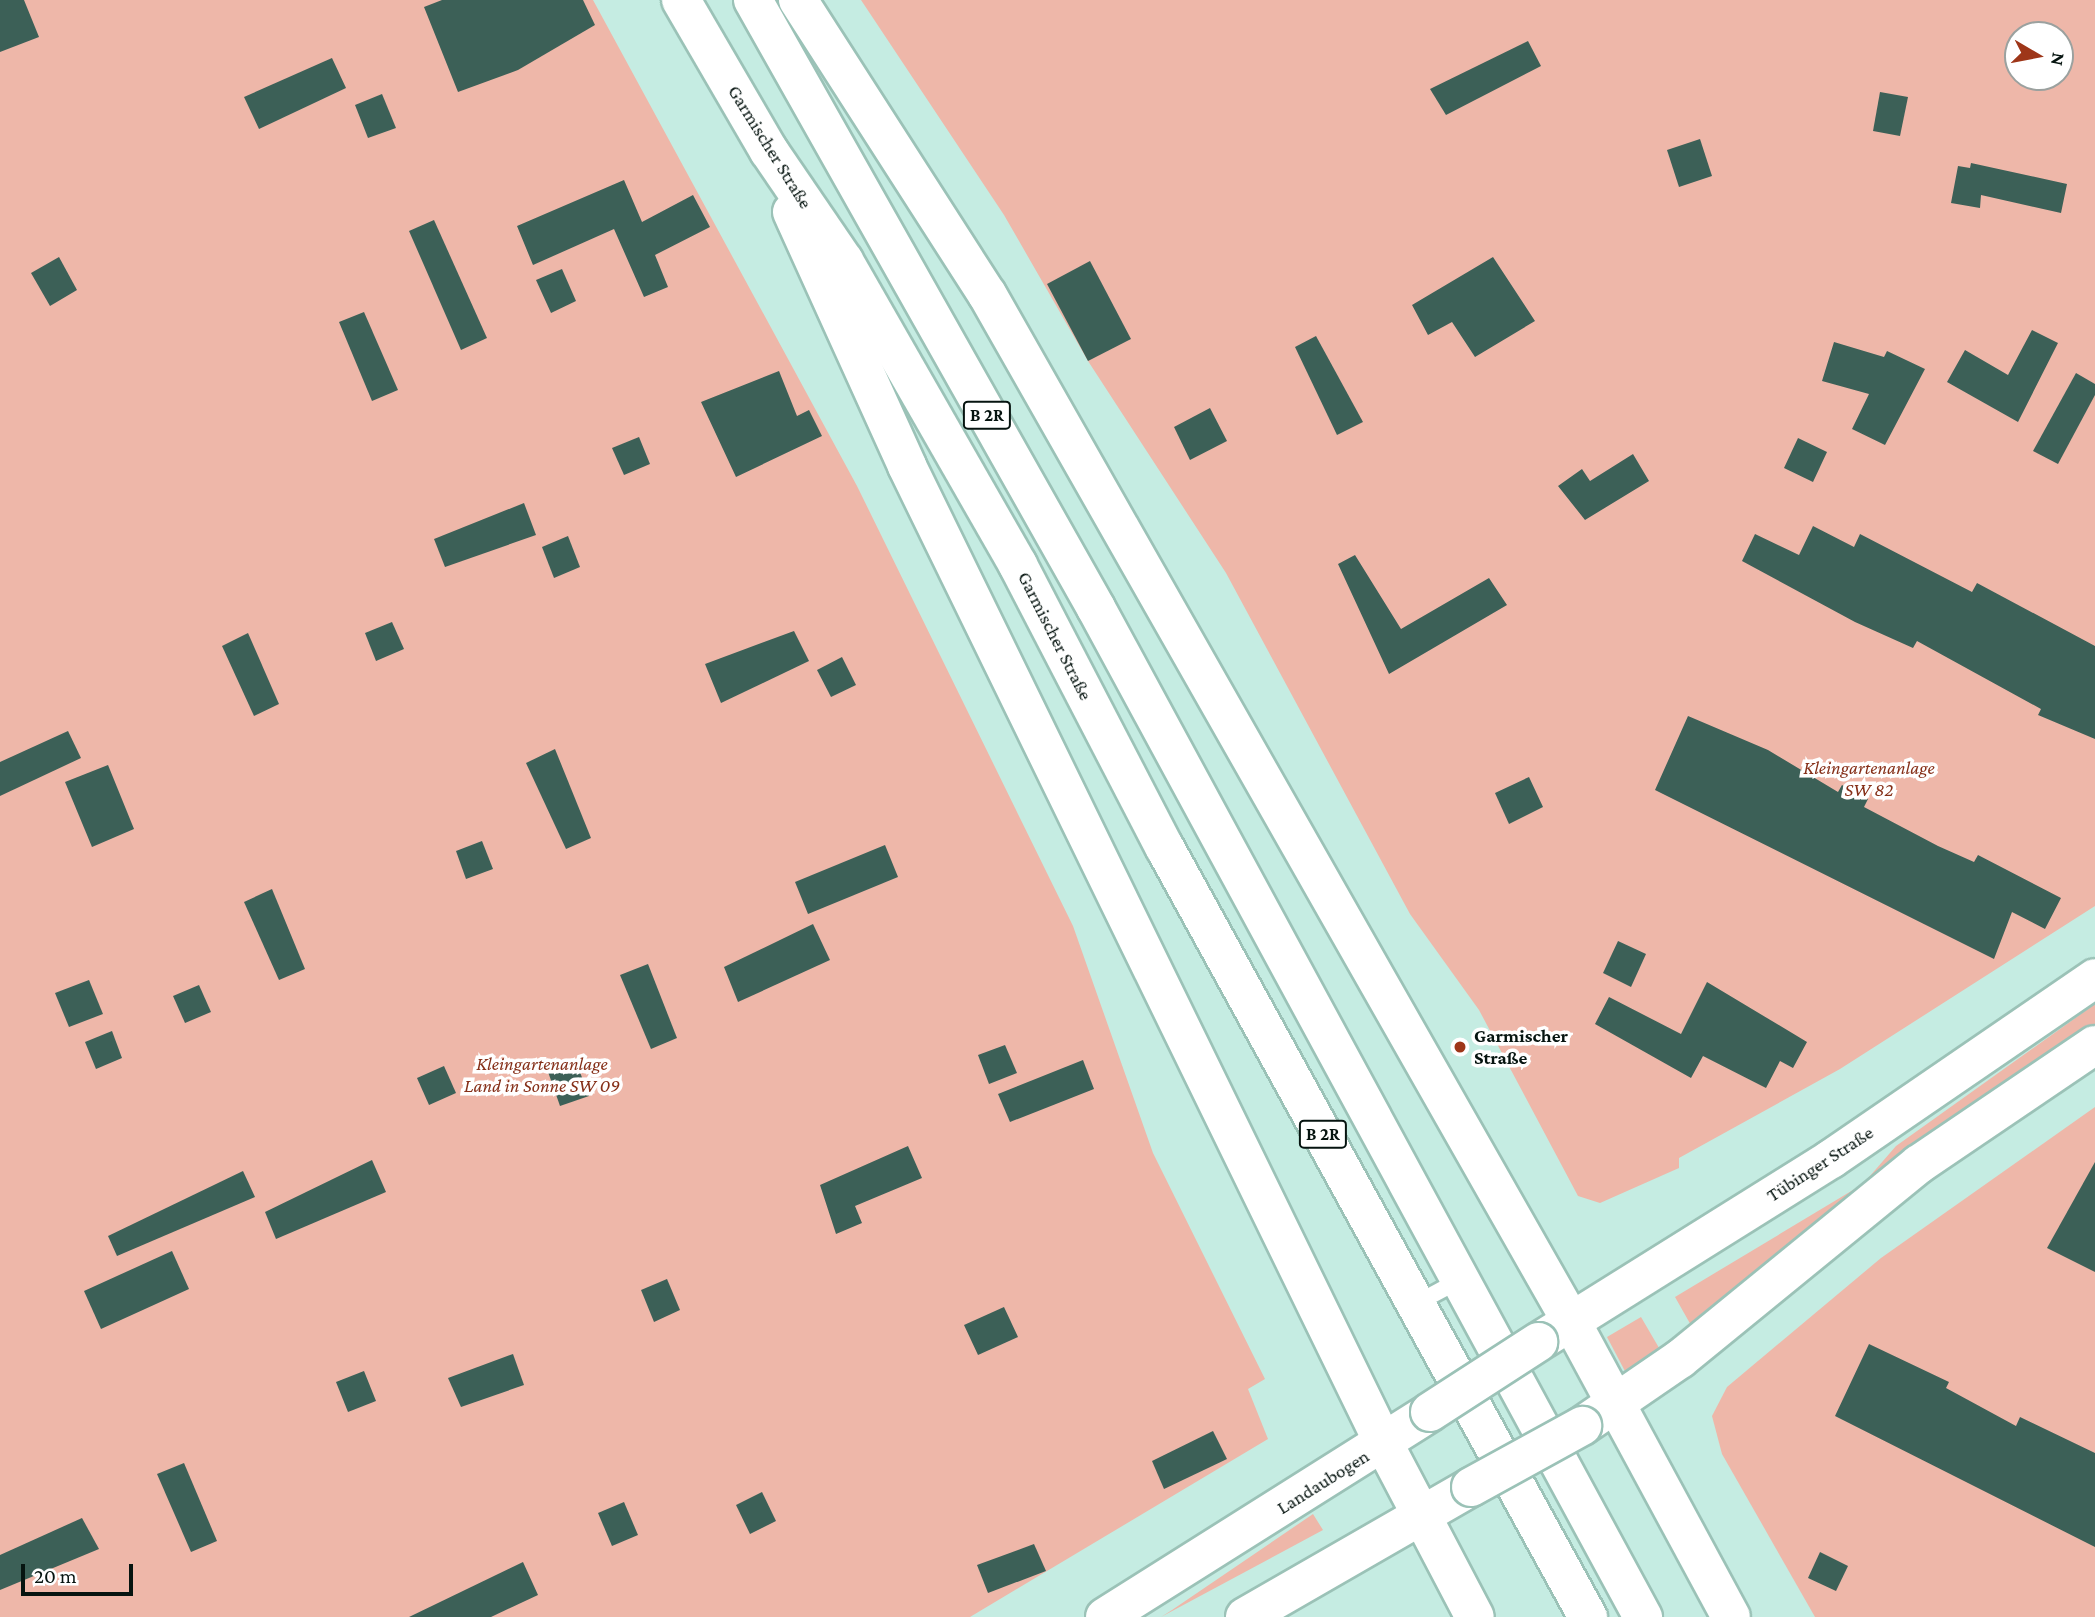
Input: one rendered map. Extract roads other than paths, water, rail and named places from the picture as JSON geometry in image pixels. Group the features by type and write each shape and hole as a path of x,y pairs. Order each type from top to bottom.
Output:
{"main road":[{"name":"Garmischer Straße","path":"681,0 769,151 844,261 1018,565 1165,848 1588,1617"},
{"name":"B 2R","path":"753,0 1096,608 1643,1617"},
{"path":"798,0 988,294 1571,1321 1731,1617"},
{"path":"769,151 814,267 907,466 1384,1444 1475,1617"},
{"name":"Tübinger Straße","path":"1538,1342 1830,1159 2095,978"},
{"path":"1245,1617 1420,1515 1582,1426 1617,1403 1919,1164 2095,1045"},
{"name":"Landaubogen","path":"1105,1617 1384,1444 1538,1342"}],"lane":[{"path":"1417,1303 1460,1280"}],"place":[{"name":"Garmischer Straße","path":"1460,1047"}],"park label":[{"name":"Kleingartenanlage SW 82","path":"1869,779"},
{"name":"Kleingartenanlage Land in Sonne SW 09","path":"542,1075"}]}
